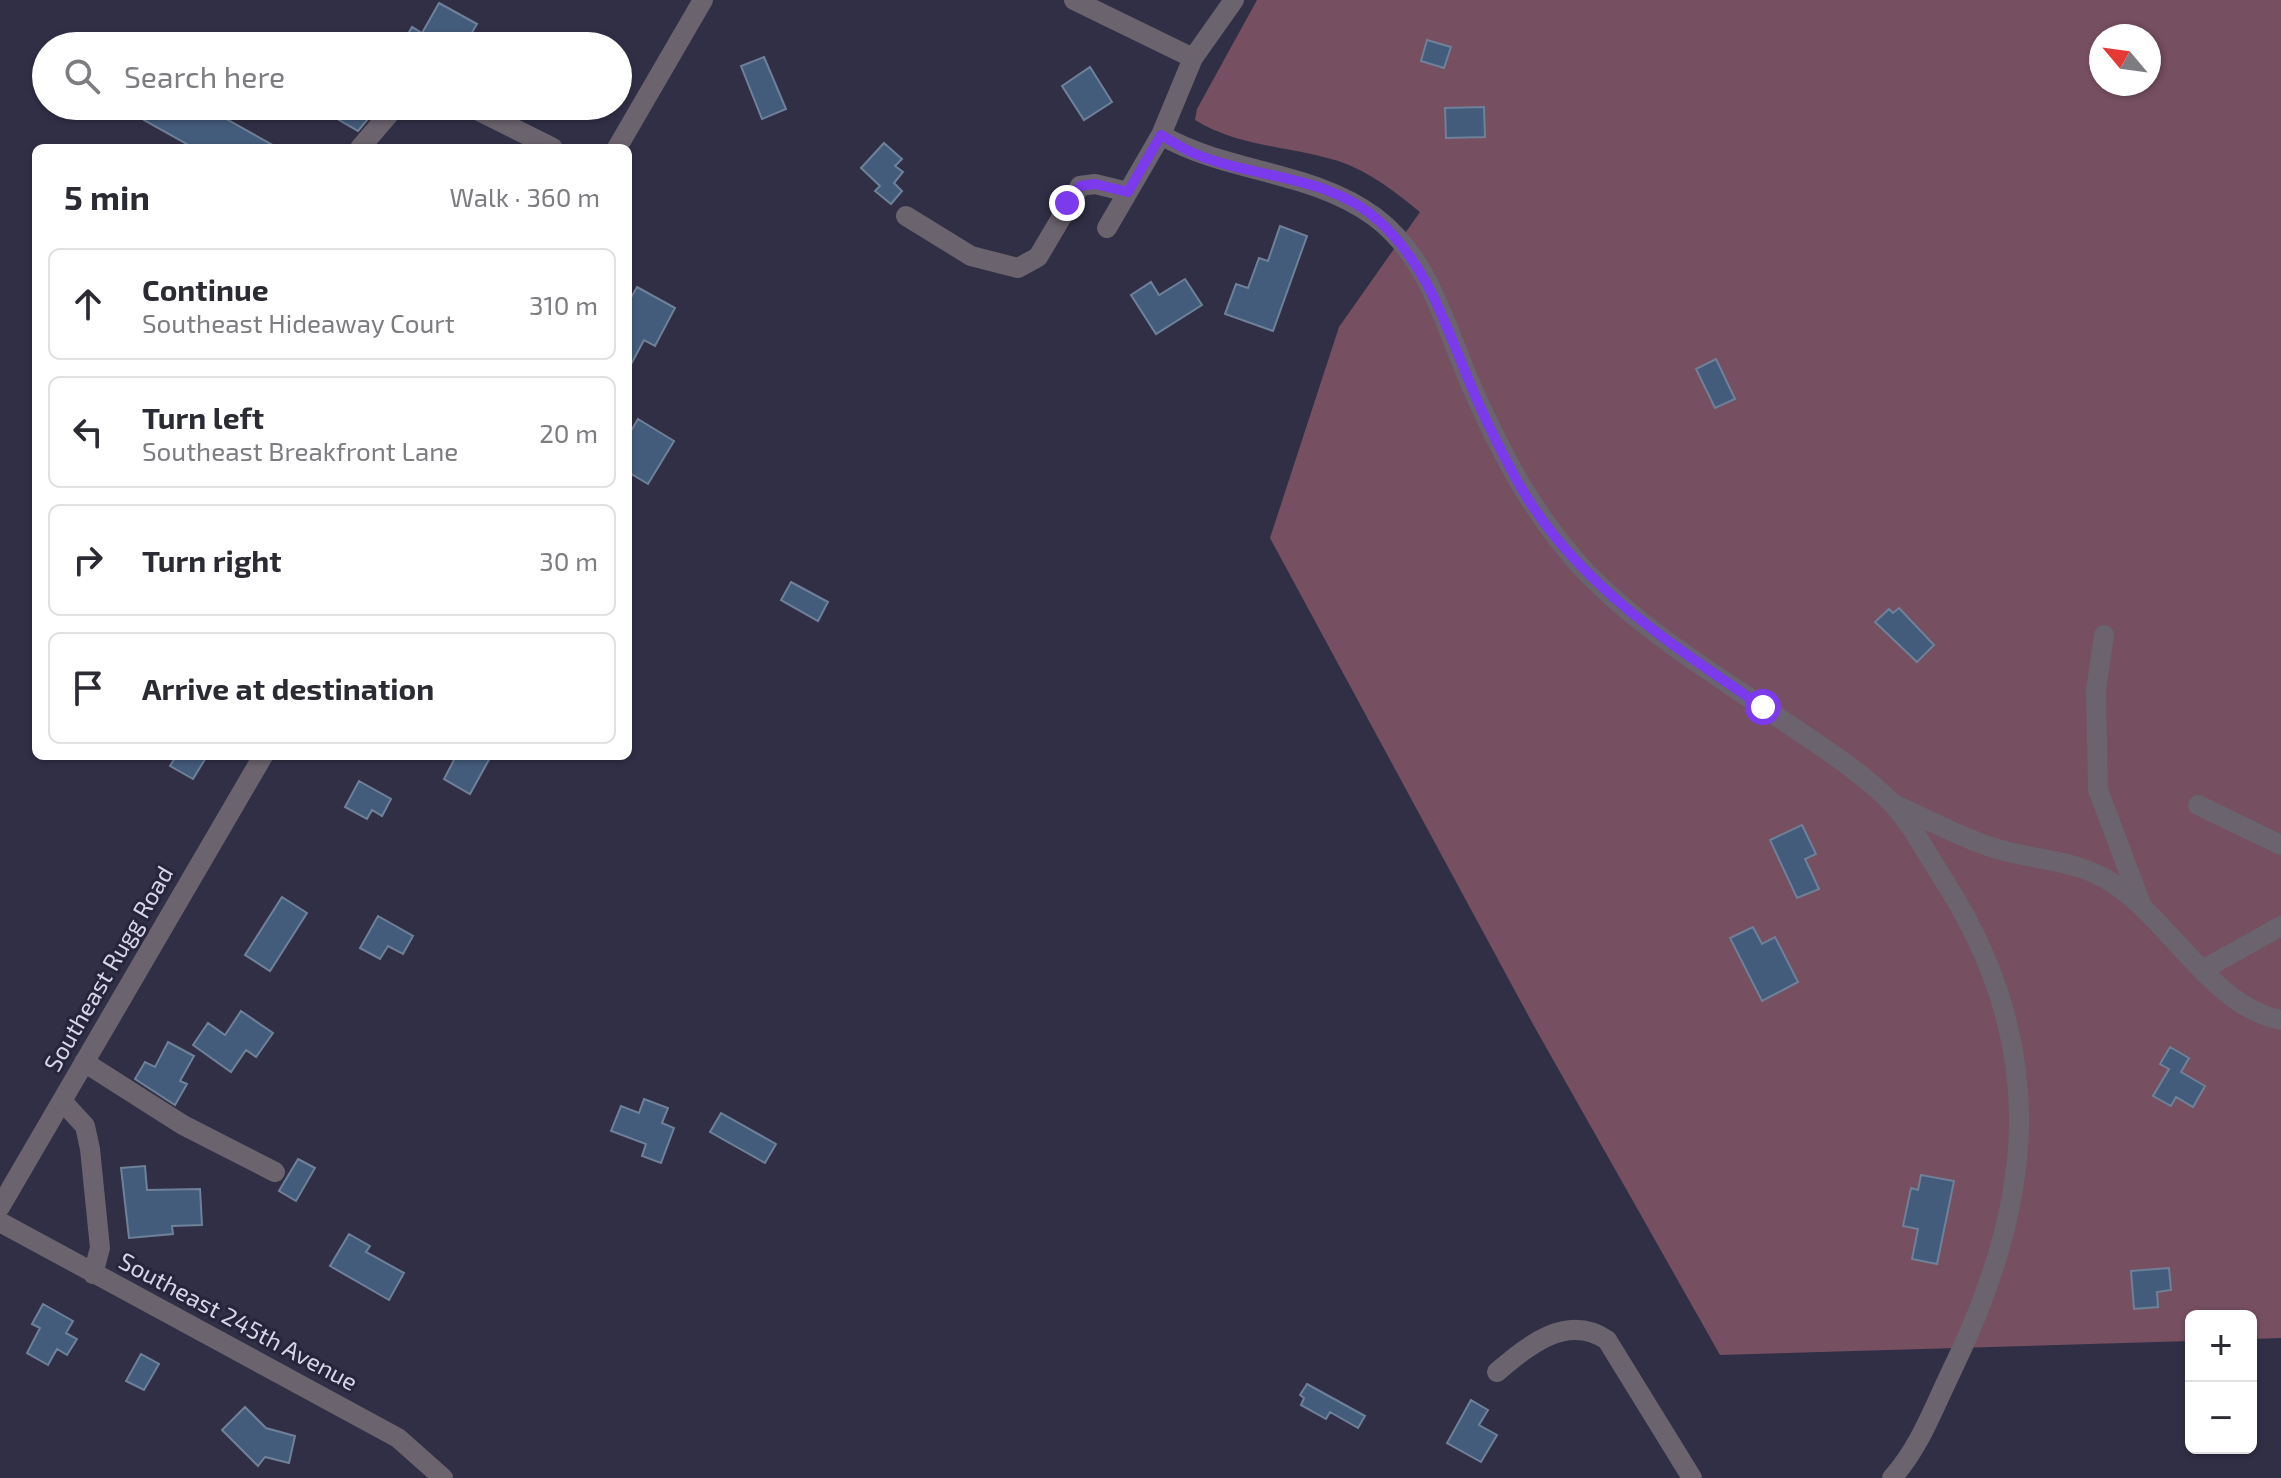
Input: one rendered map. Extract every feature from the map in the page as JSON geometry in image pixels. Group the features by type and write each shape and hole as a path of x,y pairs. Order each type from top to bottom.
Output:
{"street":[{"path":"619,144 703,0"},
{"path":"1074,0 1193,58"},
{"path":"1107,228 1161,135 1193,58 1234,0"},
{"path":"363,144 384,120"},
{"path":"497,120 545,144"},
{"path":"1161,135 1193,153 1337,195 1376,218 1407,249 1429,284 1472,390 1514,476 1558,542 1634,616 1832,754 1892,803 1989,847 2071,864 2105,879 2143,908 2204,969 2250,1009 2281,1020"},
{"path":"906,216 971,256 1018,268 1038,257 1080,186 1095,184 1128,192"},
{"path":"2104,635 2096,690 2098,790 2143,908"},
{"name":"Southeast Rugg Road","path":"0,1207 261,760"},
{"path":"1892,803 1955,897 1991,967 2013,1039 2020,1108 2012,1191 1979,1316 1925,1429 1905,1464 1892,1478"},
{"path":"2198,805 2281,845"},
{"path":"2204,969 2281,926"},
{"path":"84,1062 183,1125 275,1172"},
{"path":"62,1101 85,1126 90,1149 100,1248 93,1274"},
{"name":"Southeast 245th Avenue","path":"0,1222 398,1438 443,1478"},
{"path":"1497,1372 1523,1350 1546,1337 1575,1327 1594,1331 1607,1340 1692,1478"}],"shaded area":[{"path":"1257,0 2281,0 2281,1338 2257,1339 2257,1310 2185,1310 2185,1341 1720,1355 1534,1026 1270,538 1339,327 1420,212 1389,188 1355,168 1331,159 1228,135 1195,120 1197,109"}],"building":[{"path":"439,3 477,24 472,32 423,32"},
{"path":"1427,40 1451,47 1444,68 1421,61"},
{"path":"764,57 786,109 762,119 741,66"},
{"path":"1090,67 1112,102 1084,120 1062,86"},
{"path":"1484,107 1485,137 1446,138 1445,108"},
{"path":"144,120 228,120 271,144 187,144"},
{"path":"339,120 367,120 358,131"},
{"path":"884,143 902,159 895,166 903,172 894,183 902,191 891,204 875,191 880,186 861,168"},
{"path":"1280,226 1307,236 1273,331 1225,314 1236,284 1248,288 1259,258 1268,261"},
{"path":"1185,279 1202,305 1156,334 1131,295 1151,282 1159,295"},
{"path":"637,287 675,308 655,346 644,340 632,362 632,296"},
{"path":"1716,359 1735,399 1715,408 1696,369"},
{"path":"638,419 674,441 648,484 632,474 632,429"},
{"path":"791,582 828,602 818,621 781,600"},
{"path":"1899,608 1934,645 1917,662 1875,622 1889,609 1893,613"},
{"path":"174,760 205,760 193,779 170,766"},
{"path":"454,760 489,760 470,794 444,779"},
{"path":"359,781 391,799 382,816 372,810 367,819 345,807"},
{"path":"1802,825 1816,854 1805,859 1819,889 1797,898 1770,840"},
{"path":"282,897 307,913 270,971 245,955"},
{"path":"378,916 413,936 403,954 388,946 380,959 360,948"},
{"path":"1753,927 1762,944 1775,937 1798,982 1762,1001 1730,938"},
{"path":"241,1011 273,1033 256,1057 246,1050 231,1072 193,1045 208,1023 225,1035"},
{"path":"168,1042 194,1056 180,1081 187,1084 175,1105 135,1079 145,1062 155,1067"},
{"path":"2170,1047 2189,1058 2181,1072 2205,1086 2193,1107 2176,1097 2171,1106 2153,1096 2169,1069 2160,1064"},
{"path":"644,1099 668,1108 662,1123 674,1128 661,1163 642,1156 646,1144 611,1131 621,1106 639,1113"},
{"path":"721,1113 776,1144 765,1163 710,1132"},
{"path":"298,1159 315,1168 296,1201 279,1191"},
{"path":"145,1166 147,1190 200,1189 202,1225 172,1226 173,1234 129,1238 121,1168"},
{"path":"1921,1175 1954,1181 1937,1264 1912,1259 1918,1229 1903,1226 1911,1188 1918,1190"},
{"path":"349,1234 370,1246 366,1252 404,1273 389,1300 330,1266"},
{"path":"2169,1268 2171,1290 2157,1292 2158,1307 2134,1309 2131,1271"},
{"path":"43,1304 73,1321 66,1333 77,1339 67,1355 57,1349 48,1365 27,1353 40,1328 32,1324"},
{"path":"141,1354 159,1364 144,1390 126,1381"},
{"path":"1307,1384 1365,1416 1358,1428 1330,1412 1326,1419 1301,1405 1304,1398 1300,1395"},
{"path":"1471,1400 1488,1410 1479,1425 1497,1435 1481,1462 1447,1443"},
{"path":"245,1407 266,1428 295,1436 289,1463 265,1457 258,1466 222,1430"}],"route":[{"path":"1067,203 1080,186 1095,184 1128,192 1161,135 1193,153 1295,180 1337,195 1376,218 1407,249 1429,284 1472,390 1514,476 1558,542 1634,616 1763,707"}]}
